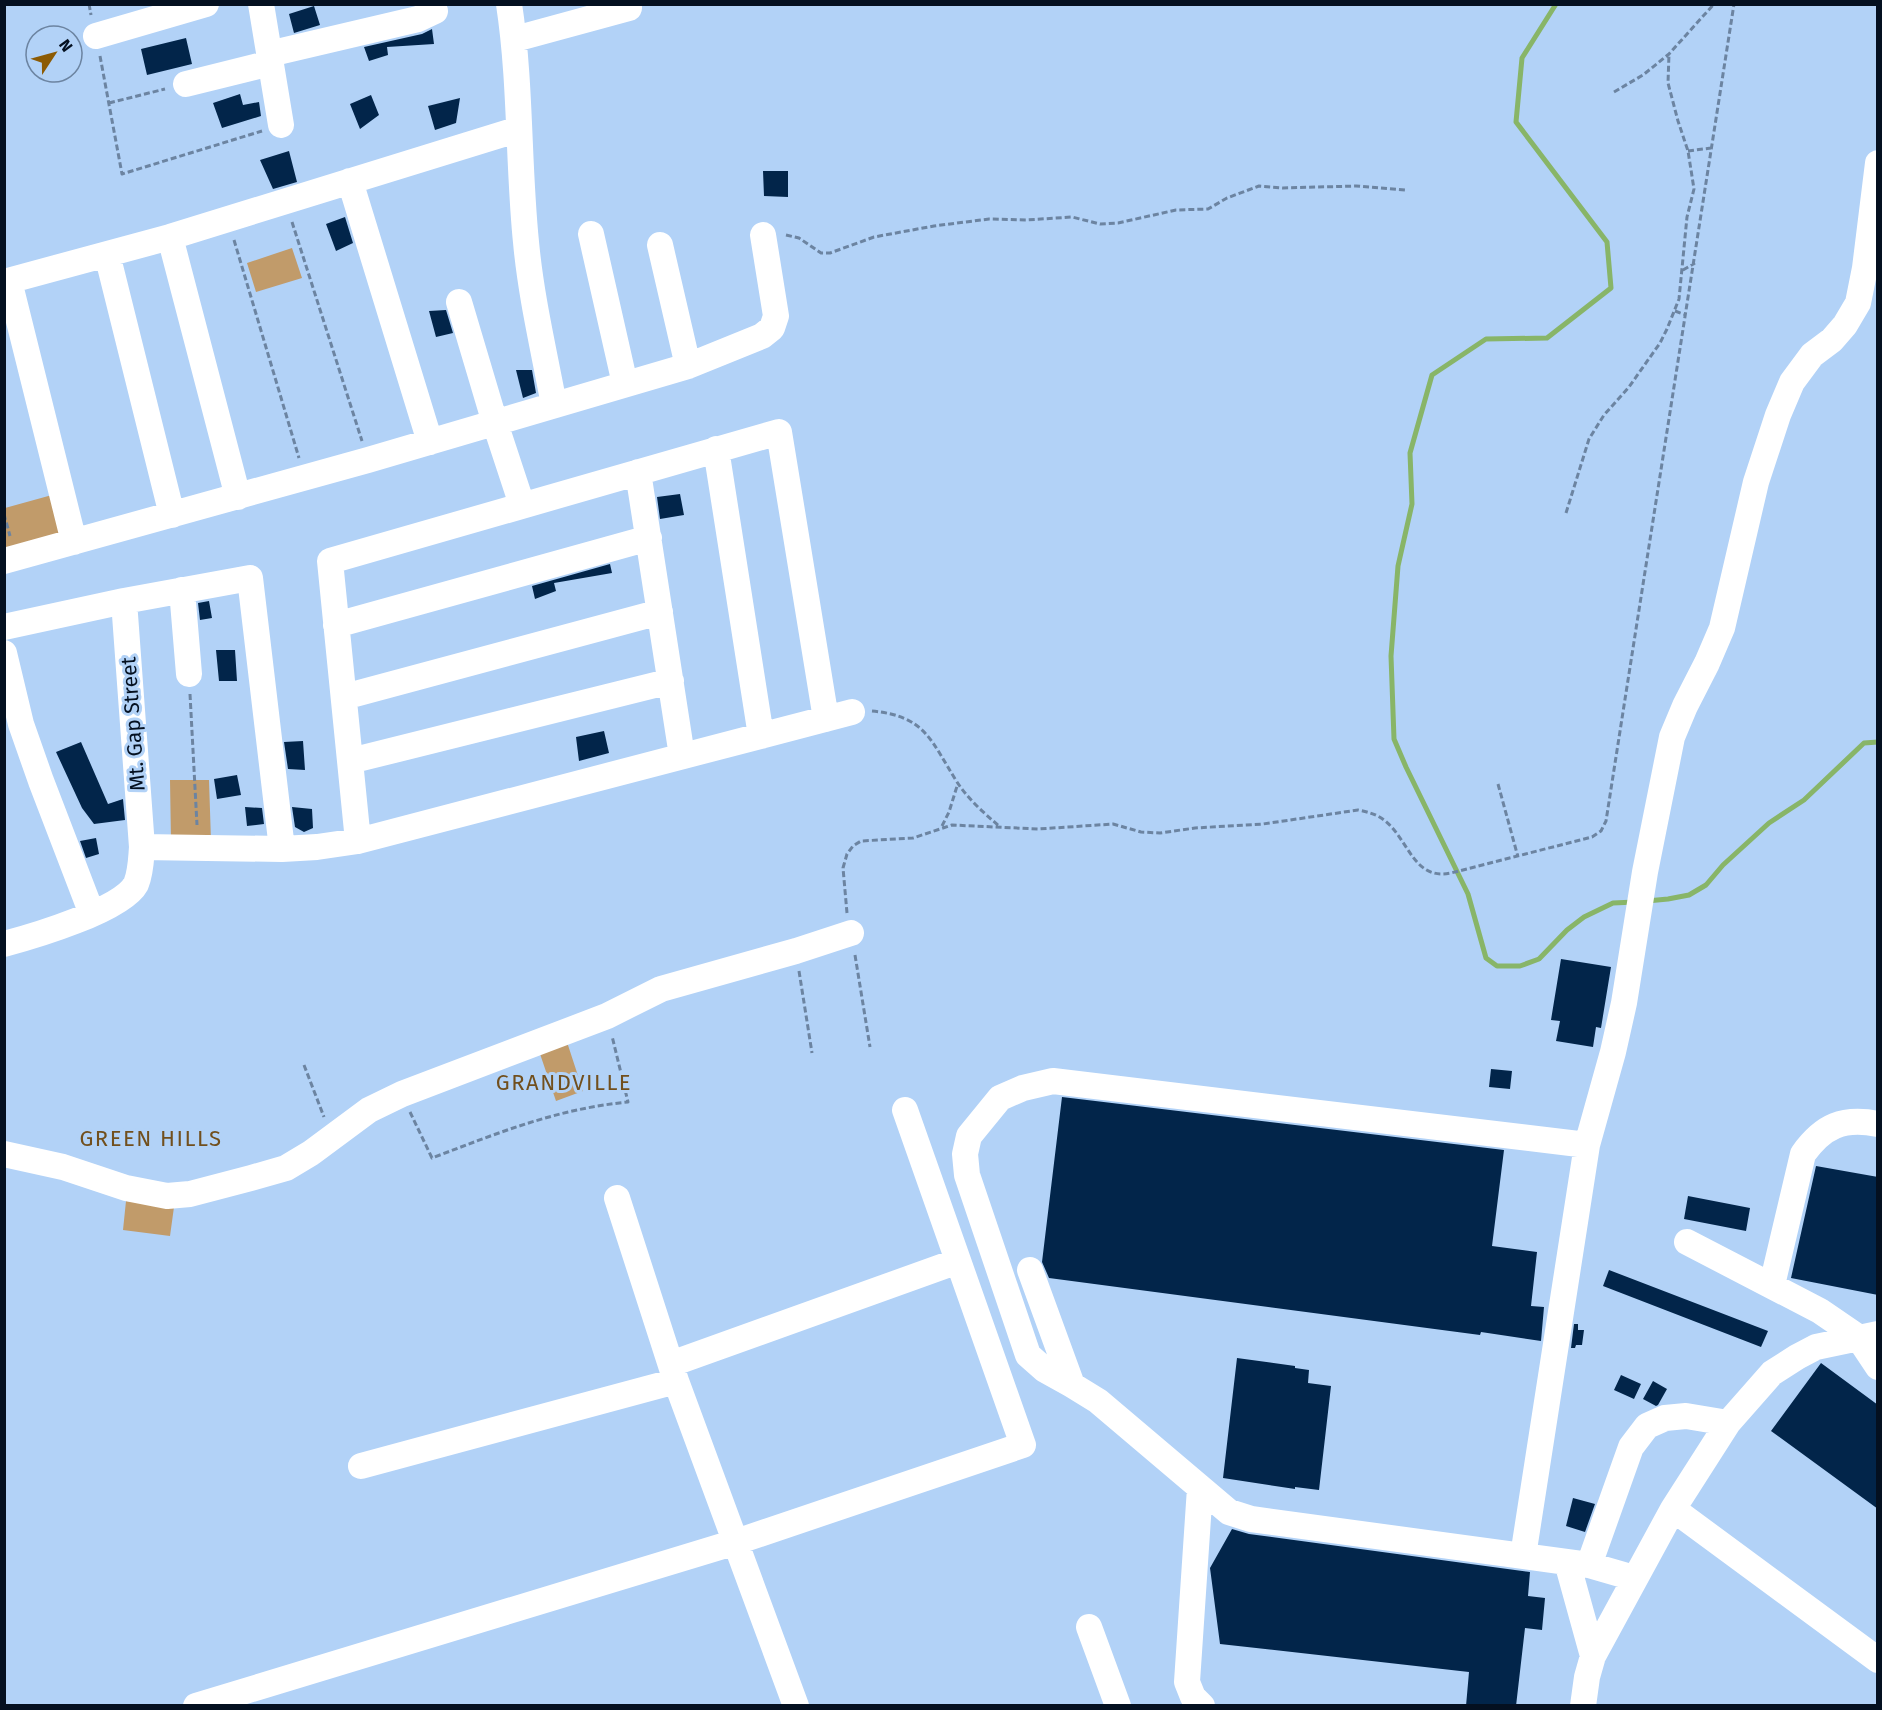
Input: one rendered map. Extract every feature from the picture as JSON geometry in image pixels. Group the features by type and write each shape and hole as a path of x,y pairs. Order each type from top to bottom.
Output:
{"street":[{"path":"96,36 206,4"},
{"path":"261,4 281,125"},
{"path":"509,4 515,39 526,244 537,319 554,405"},
{"path":"515,39 629,8"},
{"path":"186,84 270,58 418,19 435,11"},
{"path":"74,542 7,281 170,237 519,129"},
{"path":"1523,1556 1587,1145 1624,1003 1645,872 1672,737 1722,628 1756,482 1778,415 1792,382 1812,355 1832,340 1845,325 1858,303 1865,268 1878,163"},
{"path":"350,181 430,442"},
{"path":"591,234 625,384"},
{"path":"8,552 74,542 368,460 688,366 762,336 772,328 776,316 763,235"},
{"path":"170,237 238,497"},
{"path":"660,245 688,366"},
{"path":"107,254 172,515"},
{"path":"459,302 522,505"},
{"path":"358,841 330,561 779,432 826,719"},
{"path":"716,449 761,736"},
{"path":"638,472 682,756"},
{"path":"336,625 649,538"},
{"path":"4,627 124,601 250,578 282,849"},
{"path":"182,590 189,674"},
{"name":"Mt. Gap Street","path":"4,944 92,914 121,898 135,885 141,869 142,847 124,601"},
{"path":"344,697 660,612"},
{"path":"4,653 21,724 92,914"},
{"path":"350,761 671,681"},
{"path":"142,847 282,849 358,841 852,712"},
{"path":"4,1154 63,1167 136,1191 167,1196 190,1194 286,1168 311,1153 369,1110 402,1094 607,1016 661,989 851,933"},
{"path":"1587,1145 1053,1081 1023,1088 1000,1098 969,1136 965,1154 967,1175 1028,1354 1045,1370 1098,1401 1229,1512 1251,1519 1578,1563 1634,1578"},
{"path":"196,1706 736,1542 1023,1445 904,1110"},
{"path":"1772,1285 1803,1154 1810,1143 1825,1130 1843,1123 1864,1121 1878,1124"},
{"path":"617,1198 674,1373 736,1542 790,1704"},
{"path":"1687,1242 1868,1336 1878,1367"},
{"path":"361,1466 674,1373 958,1261"},
{"path":"1029,1270 1072,1385"},
{"path":"1583,1706 1593,1656 1673,1509 1728,1423 1772,1373 1797,1357 1816,1347 1868,1336"},
{"path":"1593,1656 1578,1563 1631,1447 1647,1426 1665,1418 1686,1416 1728,1423"},
{"path":"1200,1488 1187,1682 1193,1698 1202,1706"},
{"path":"1673,1509 1878,1660"},
{"path":"1089,1627 1118,1706"}],"path":[{"path":"89,4 122,174 281,125"},
{"path":"1614,92 1643,75 1669,54 1714,4"},
{"path":"870,1047 843,868 847,854 861,841 913,838 952,825 1038,829 1113,824 1141,832 1160,833 1195,828 1263,824 1358,810 1372,813 1385,821 1422,868 1437,875 1518,857 1592,837 1601,831 1606,821 1734,4"},
{"path":"1566,513 1589,439 1604,415 1629,387 1660,343 1679,299 1688,217 1694,189 1688,151 1668,83 1669,54"},
{"path":"109,103 186,84"},
{"path":"1688,151 1711,148"},
{"path":"763,235 791,235 821,253 874,237 989,219 1026,220 1072,217 1100,224 1118,223 1176,210 1208,209 1227,198 1259,186 1283,188 1356,186 1405,190"},
{"path":"285,200 368,460"},
{"path":"227,218 305,478"},
{"path":"1682,270 1695,263"},
{"path":"1675,311 1686,315"},
{"path":"4,514 8,552"},
{"path":"189,674 197,831"},
{"path":"852,712 892,713 916,724 928,735 941,753 958,783 999,827"},
{"path":"941,827 949,812 958,783"},
{"path":"1498,784 1518,857"},
{"path":"796,951 812,1053"},
{"path":"402,1094 432,1158 518,1125 559,1113 597,1105 628,1102 607,1016"},
{"path":"304,1065 332,1137"}],"shaded area":[{"path":"292,248 302,278 256,292 247,263"},
{"path":"52,495 64,537 5,554 5,508"},
{"path":"170,780 209,780 211,841 171,842"},
{"path":"566,1039 583,1091 556,1101 538,1048"},
{"path":"126,1201 174,1207 170,1236 123,1230"}],"building":[{"path":"314,6 320,25 294,33 289,14"},
{"path":"432,29 434,44 387,47 388,55 369,61 364,47 422,34"},
{"path":"186,38 192,64 147,75 141,49"},
{"path":"240,94 243,105 259,102 261,116 222,128 213,103"},
{"path":"371,95 379,115 360,129 350,104"},
{"path":"460,98 456,123 435,130 428,106"},
{"path":"289,151 297,182 273,189 260,160"},
{"path":"763,171 788,171 788,197 764,196"},
{"path":"345,217 353,243 336,251 326,224"},
{"path":"446,310 453,333 436,337 429,311"},
{"path":"516,370 532,370 536,393 523,398"},
{"path":"680,494 684,515 660,519 657,497"},
{"path":"610,564 612,573 554,583 556,591 535,599 532,586"},
{"path":"209,601 212,618 200,620 198,603"},
{"path":"216,650 235,650 237,681 219,681"},
{"path":"604,731 609,753 579,761 576,737"},
{"path":"303,741 305,770 288,769 284,742"},
{"path":"81,742 108,804 123,799 125,820 94,824 82,808 56,752"},
{"path":"237,775 241,795 217,799 214,779"},
{"path":"245,807 262,808 264,824 247,826"},
{"path":"292,807 312,809 313,828 304,832 295,827"},
{"path":"96,838 99,854 86,858 80,841"},
{"path":"1561,959 1611,967 1601,1028 1596,1027 1593,1047 1556,1041 1560,1021 1551,1020"},
{"path":"1491,1069 1512,1071 1510,1089 1489,1087"},
{"path":"1062,1097 1504,1150 1492,1246 1537,1252 1531,1306 1544,1307 1541,1341 1049,1278 1042,1262"},
{"path":"1816,1166 1878,1177 1878,1295 1791,1278"},
{"path":"1688,1196 1750,1208 1746,1231 1684,1219"},
{"path":"1609,1270 1768,1331 1761,1347 1603,1286"},
{"path":"1574,1324 1578,1324 1578,1330 1584,1330 1582,1345 1571,1348"},
{"path":"1237,1358 1309,1370 1308,1383 1331,1386 1319,1490 1295,1487 1295,1489 1223,1478"},
{"path":"1821,1363 1878,1405 1878,1509 1771,1431"},
{"path":"1621,1375 1641,1384 1634,1399 1614,1390"},
{"path":"1653,1381 1667,1389 1656,1406 1643,1399"},
{"path":"1573,1498 1595,1504 1585,1532 1566,1526"},
{"path":"1232,1529 1249,1534 1530,1572 1528,1596 1545,1598 1542,1630 1525,1628 1516,1706 1466,1706 1469,1672 1220,1644 1210,1568"}],"waterway":[{"path":"1556,4 1522,58 1516,122 1607,242 1611,288 1547,338 1486,339 1432,375 1410,453 1412,504 1398,566 1391,656 1394,739 1468,894 1486,958 1497,966 1520,966 1539,959 1567,930 1584,917 1613,903 1635,902"},
{"path":"1647,901 1689,895 1706,885 1723,865 1769,823 1804,800 1864,743 1878,742"}],"district":[{"name":"GRANDVILLE","path":"564,1082"},
{"name":"GREEN HILLS","path":"151,1138"}]}
